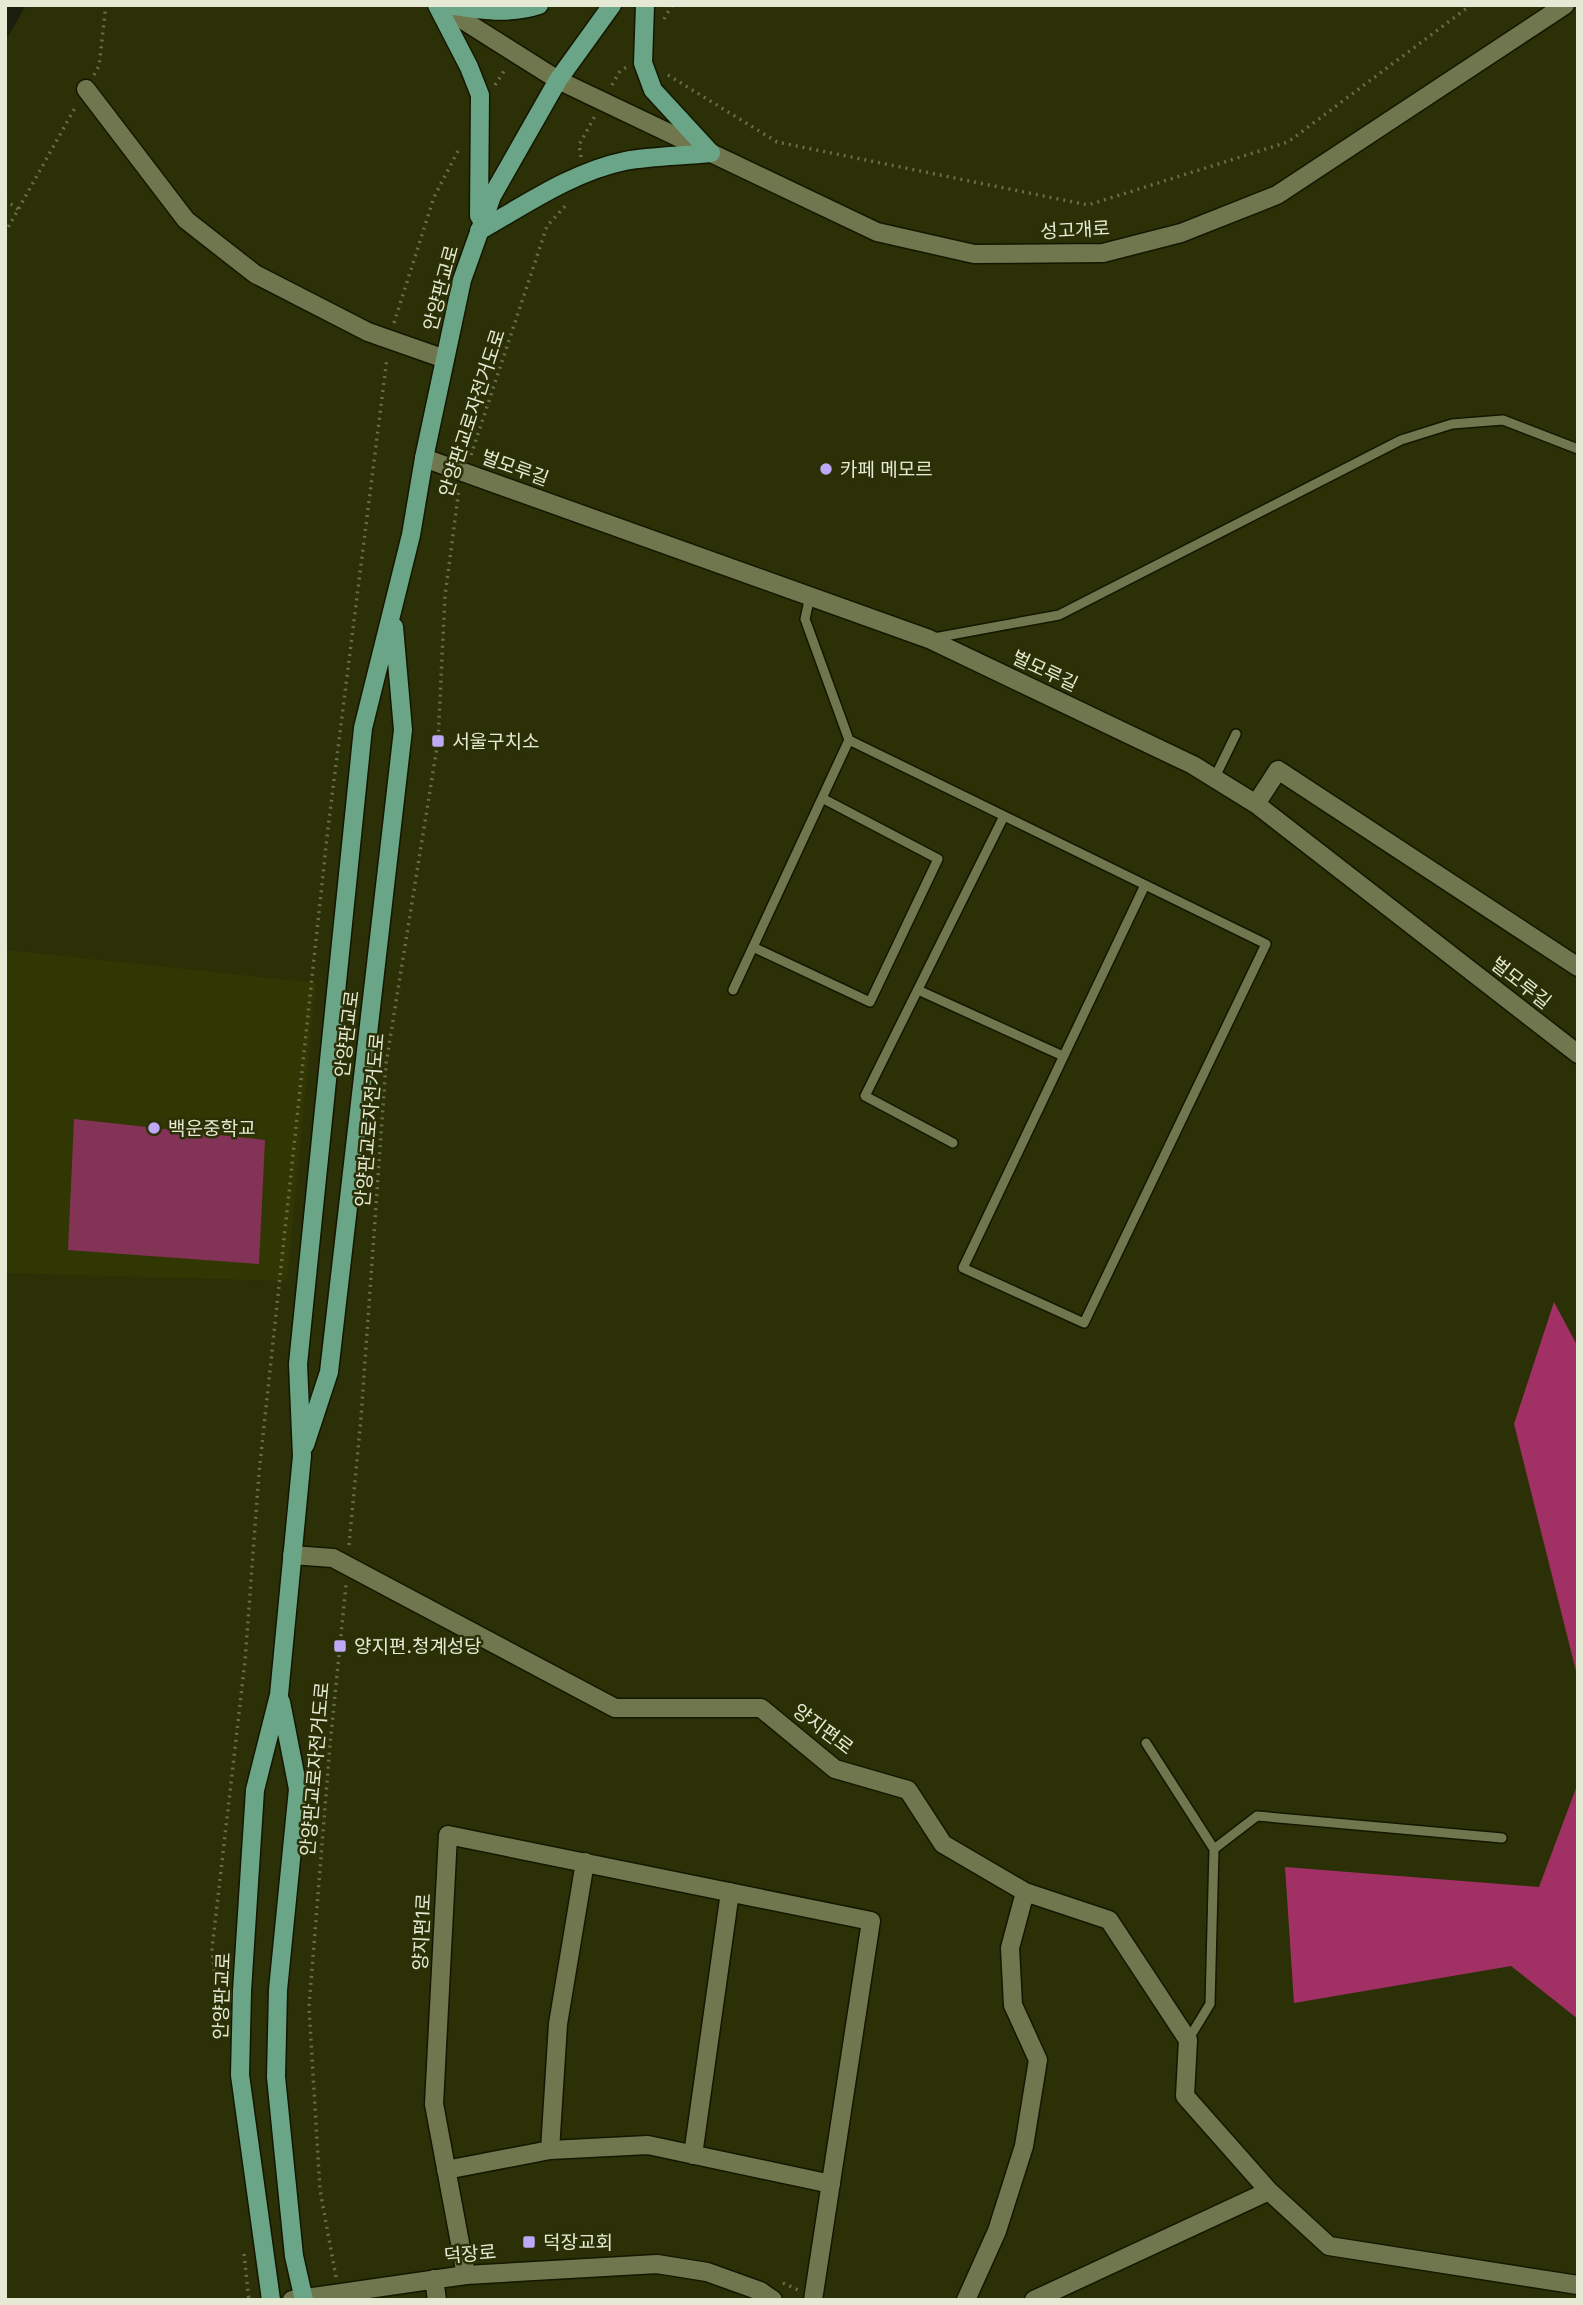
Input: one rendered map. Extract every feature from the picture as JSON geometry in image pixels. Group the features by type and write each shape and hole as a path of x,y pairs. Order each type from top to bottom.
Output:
{"main road":[{"path":"438,5 480,95 479,231 583,175 625,161 711,153"},
{"path":"448,5 483,11 521,11 539,5"},
{"name":"안양판교로","path":"271,2300 240,2075 242,1990 254,1790 279,1695 302,1456 298,1364 363,728 411,535 444,359 463,281 479,231 492,196 558,80 612,5"},
{"path":"645,5 646,56 643,63 653,90 711,153"},
{"name":"안양판교로","path":"302,1456 329,1372 403,730 393,613"},
{"name":"안양판교로","path":"279,1695 298,1789 278,1990 276,2077 300,2299"}],"street":[{"name":"성고개로","path":"438,5 558,80 877,232 974,254 1103,253 1181,233 1277,195 1390,123 1565,5"},
{"path":"86,89 186,220 255,274 368,332 444,359"},
{"name":"벌모루길","path":"425,458 929,639 1193,765 1256,804 1578,1054"},
{"path":"1256,804 1278,771 1574,961"},
{"name":"양지편로","path":"292,1555 333,1558 615,1708 761,1708 835,1769 908,1790 943,1844 1026,1892 1109,1920 1188,2040"},
{"name":"양지편1로","path":"466,2275 434,2104 448,1835 871,1921 813,2300"},
{"path":"550,2150 558,2024 584,1862"},
{"path":"693,2155 730,1892"},
{"path":"966,2300 997,2231 1024,2146 1038,2060 1013,2005 1010,1948 1026,1892"},
{"path":"1188,2040 1185,2096 1269,2191 1329,2246 1578,2285"},
{"path":"446,2170 550,2150 648,2145 831,2184"},
{"path":"1034,2300 1269,2191"},
{"name":"덕장로","path":"300,2299 466,2275 657,2264 707,2272 761,2291 773,2300"},
{"path":"434,2279 437,2300"}],"lane":[{"path":"929,639 1059,615 1401,440 1452,424 1503,420 1578,449"},
{"path":"810,596 805,619 849,740 1266,944 1084,1323 962,1268 1145,885"},
{"path":"1214,779 1236,734"},
{"path":"733,990 849,740"},
{"path":"753,947 870,1002 938,859 822,798"},
{"path":"953,1143 865,1097 1004,816"},
{"path":"918,990 1063,1056"},
{"path":"1146,1743 1213,1849 1210,2004 1188,2040"},
{"path":"1213,1849 1257,1816 1502,1838"}],"path":[{"path":"5,233 99,66 106,5"},
{"path":"662,23 672,5"},
{"path":"583,175 579,145 620,71 646,56 660,69 778,142 1088,205 1288,142 1471,5"},
{"path":"5,200 19,209"},
{"name":"안양판교로자전거도로","path":"338,2293 320,2190 309,2007 361,1418 386,1064 438,741 444,596 458,493 547,226 570,201"}],"shaded area":[{"path":"5,5 26,5 5,42"},
{"name":"백운중학교","path":"6,950 316,983 287,1281 5,1273"},
{"path":"74,1119 265,1140 259,1264 68,1250"},
{"path":"1554,1302 1578,1347 1578,1679 1514,1424"},
{"path":"1578,1783 1578,2019 1511,1966 1294,2003 1285,1867 1539,1887"}],"place":[{"name":"카페 메모르","path":"826,469"},
{"name":"서울구치소","path":"438,741"},
{"name":"백운중학교","path":"154,1128"},
{"name":"양지편.청계성당","path":"340,1646"},
{"name":"덕장교회","path":"529,2242"}]}
